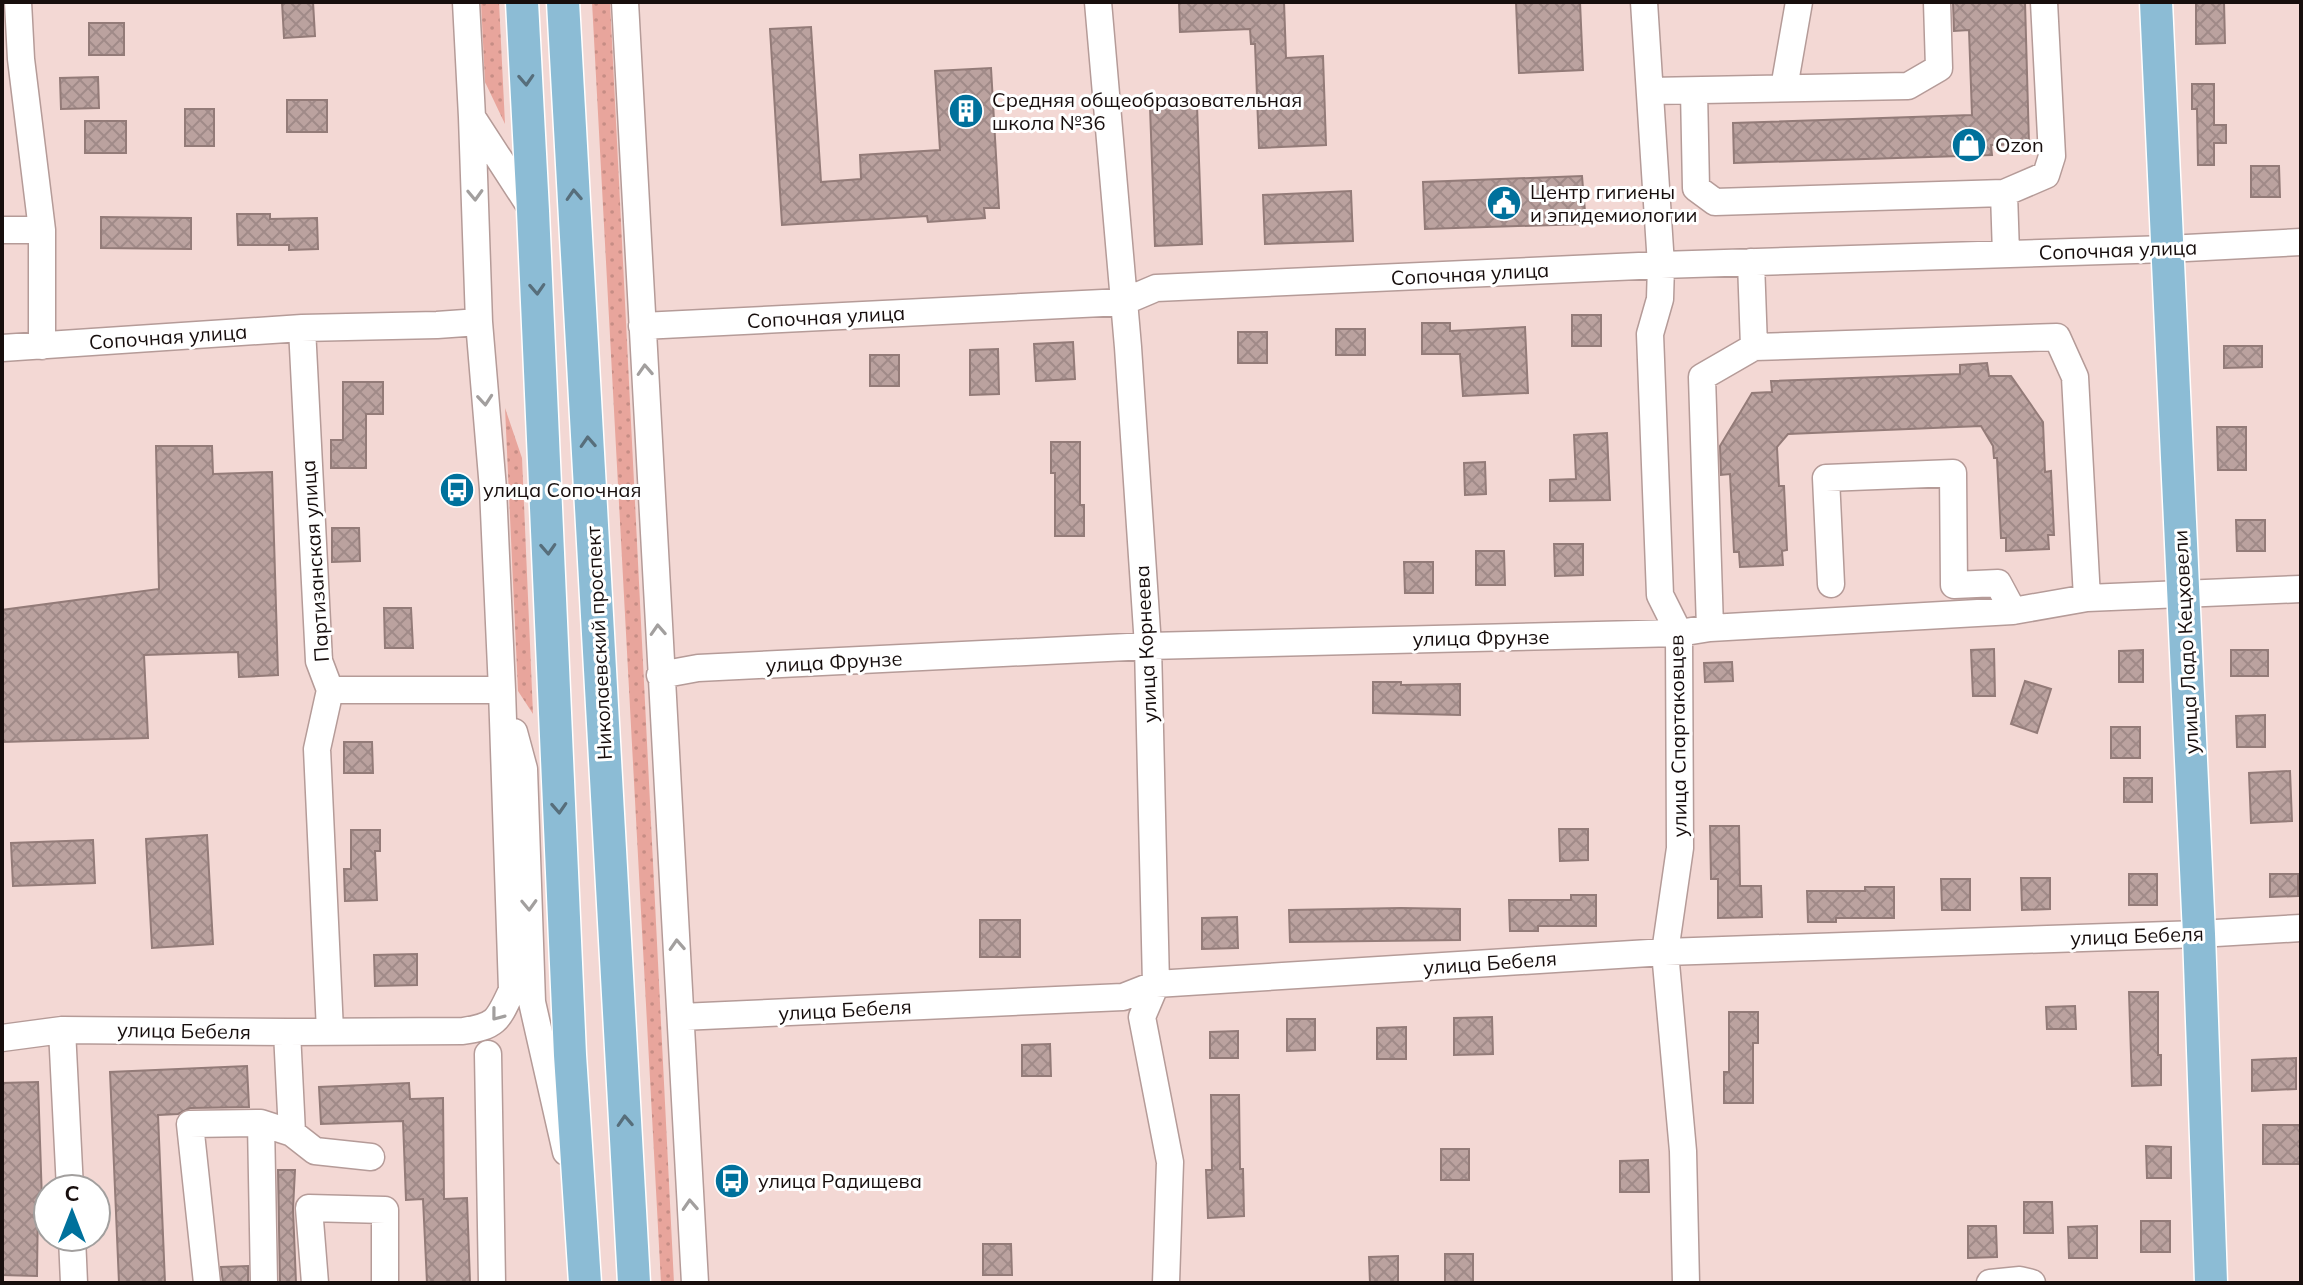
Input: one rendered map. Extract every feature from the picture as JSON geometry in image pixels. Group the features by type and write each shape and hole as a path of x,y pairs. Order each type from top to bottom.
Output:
{"main road":[{"path":"522,2 570,1039 585,1283"},
{"name":"Николаевский проспект","path":"563,2 634,1283"},
{"name":"улица Ладо Кецховели","path":"2156,2 2199,934 2211,1283"}],"street":[{"path":"18,2 21,59 42,230 42,346"},
{"path":"466,2 479,322 493,489 502,690 524,769 532,1002 582,1226"},
{"path":"625,2 695,1283"},
{"name":"улица Корнеева","path":"1098,2 1128,347 1148,646 1156,984 1142,1017 1170,1162 1166,1283"},
{"name":"улица Спартаковцев","path":"1644,2 1661,265 1660,299 1650,334 1660,595 1679,633 1680,848 1665,952 1683,1151 1686,1283"},
{"path":"1784,88 1799,2"},
{"path":"1650,91 1908,86 1939,68 1937,2"},
{"path":"1694,91 1696,188 1715,202 2004,193 2046,175 2052,156 2044,2"},
{"path":"472,117 533,211"},
{"path":"2004,193 2006,254"},
{"path":"2,230 42,230"},
{"name":"Сопочная улица","path":"642,326 1123,302 1156,288 1661,265 2301,242"},
{"path":"1751,262 1754,347"},
{"name":"Сопочная улица","path":"2,348 302,328 479,322"},
{"name":"Партизанская улица","path":"302,328 319,661 330,690 317,749 330,1031"},
{"path":"1710,628 1702,377 1754,347 2057,337 2075,377 2087,598"},
{"path":"1831,584 1826,478 1953,473 1954,585 1998,583 2013,611"},
{"name":"улица Фрунзе","path":"660,675 698,668 1148,646 1679,633 1710,628 2013,611 2087,598 2301,589"},
{"path":"330,690 502,690"},
{"name":"улица Бебеля","path":"2,1038 62,1030 463,1031 490,1026 500,1015 512,990 502,690"},
{"name":"улица Бебеля","path":"681,1017 1123,997 1156,984 1665,952 2301,928"},
{"path":"62,1030 69,1173"},
{"path":"287,1032 292,1133"},
{"path":"488,1054 492,1283"},
{"path":"261,1123 264,1283"},
{"path":"207,1283 190,1124 261,1123 292,1133 315,1151 371,1157"},
{"path":"315,1283 309,1208 385,1210 385,1283"},
{"path":"73,1253 74,1283"},
{"path":"1990,1283 2020,1280 2032,1283"}],"shaded area":[{"path":"481,2 499,2 505,124 485,82"},
{"path":"592,2 610,2 674,1283 661,1283"},
{"path":"505,408 522,458 533,714 518,691"}],"building":[{"path":"282,2 313,2 315,36 284,38"},
{"path":"1179,2 1284,2 1286,58 1323,56 1326,145 1259,148 1255,44 1251,44 1250,29 1180,32"},
{"path":"1516,2 1580,2 1583,70 1519,73"},
{"path":"1953,2 2025,2 2029,144 1991,145 1992,155 1734,163 1733,123 1972,115 1969,30 1954,31"},
{"path":"2196,2 2224,2 2225,43 2196,44"},
{"path":"89,23 124,23 124,55 89,55"},
{"name":"Средняя общеобразовательная школа №36","path":"811,27 821,182 861,179 860,155 940,150 935,71 991,68 999,208 984,208 985,218 928,222 927,216 782,225 770,29"},
{"path":"98,77 99,108 61,109 60,78"},
{"path":"2192,84 2214,84 2214,125 2226,125 2226,143 2214,143 2214,165 2198,165 2197,109 2192,109"},
{"path":"287,100 327,100 327,132 287,132"},
{"path":"1197,105 1202,244 1155,246 1150,107"},
{"path":"185,109 214,109 214,146 185,146"},
{"path":"85,121 126,121 126,153 85,153"},
{"path":"2251,166 2279,166 2280,197 2251,197"},
{"name":"Центр гигиены и эпидемиологии","path":"1582,176 1586,224 1425,229 1423,182"},
{"path":"1351,191 1353,241 1265,244 1263,195"},
{"path":"237,214 270,214 270,219 317,218 318,249 289,250 289,245 238,245"},
{"path":"101,217 191,218 191,249 101,248"},
{"path":"1572,315 1601,315 1601,346 1572,346"},
{"path":"1422,323 1450,323 1450,331 1525,327 1528,393 1463,396 1460,354 1422,354"},
{"path":"1336,329 1365,329 1365,355 1336,355"},
{"path":"1238,332 1267,332 1267,363 1238,363"},
{"path":"1073,342 1075,379 1036,381 1034,344"},
{"path":"2224,346 2262,346 2262,367 2224,368"},
{"path":"998,349 999,394 970,395 970,350"},
{"path":"870,355 899,355 899,386 870,386"},
{"path":"1987,363 1989,376 2011,376 2043,422 2045,472 2051,471 2054,535 2048,535 2049,549 2006,551 2006,538 2001,538 1997,458 1994,458 1993,446 1981,426 1788,434 1777,447 1779,486 1784,486 1787,550 1782,551 1783,565 1740,567 1739,552 1734,552 1730,474 1721,475 1720,446 1752,393 1772,392 1771,381 1960,374 1960,365"},
{"path":"343,382 383,382 383,414 366,414 366,468 331,468 331,440 343,440"},
{"path":"2217,427 2246,427 2246,470 2218,470"},
{"path":"1607,433 1610,500 1550,501 1550,480 1576,479 1574,435"},
{"path":"1051,442 1080,442 1080,505 1084,505 1084,536 1055,536 1055,473 1051,473"},
{"path":"156,446 212,446 213,474 272,472 278,675 239,677 238,652 144,655 148,738 2,742 2,610 159,589"},
{"path":"1485,462 1486,494 1465,495 1464,463"},
{"path":"2236,520 2265,520 2265,551 2237,551"},
{"path":"332,528 359,528 360,561 332,562"},
{"path":"1554,544 1583,544 1583,575 1555,576"},
{"path":"1476,551 1504,551 1505,585 1476,585"},
{"path":"1404,562 1433,562 1433,593 1405,593"},
{"path":"384,608 411,608 413,648 385,648"},
{"path":"1994,649 1995,696 1973,696 1971,650"},
{"path":"2143,650 2143,682 2119,682 2119,651"},
{"path":"2231,650 2268,650 2268,676 2231,676"},
{"path":"1732,662 1733,681 1705,682 1704,663"},
{"path":"2025,681 2051,689 2037,733 2011,724"},
{"path":"1373,682 1460,684 1460,715 1373,713"},
{"path":"2265,715 2265,747 2237,747 2236,716"},
{"path":"2111,727 2140,727 2140,758 2111,758"},
{"path":"344,742 372,742 373,773 344,773"},
{"path":"2290,771 2292,821 2251,823 2249,773"},
{"path":"2124,778 2152,778 2152,802 2124,802"},
{"path":"1710,826 1739,826 1740,886 1761,886 1762,917 1718,918 1718,879 1711,879"},
{"path":"1559,829 1588,829 1588,860 1560,861"},
{"path":"351,830 380,830 380,851 375,851 377,900 345,901 344,869 351,869"},
{"path":"207,835 213,944 152,948 146,839"},
{"path":"93,840 95,883 13,886 11,843"},
{"path":"2129,874 2157,874 2157,905 2129,905"},
{"path":"2270,874 2298,874 2298,896 2270,897"},
{"path":"2021,878 2050,878 2050,909 2022,910"},
{"path":"1941,879 1970,879 1970,910 1942,910"},
{"path":"1865,887 1894,887 1894,918 1836,918 1836,922 1808,922 1807,891 1865,891"},
{"path":"1571,895 1596,895 1596,926 1538,926 1538,931 1510,931 1509,900 1571,900"},
{"path":"1460,909 1460,940 1290,942 1289,910"},
{"path":"1237,917 1238,948 1202,949 1202,918"},
{"path":"980,920 1020,920 1020,957 980,957"},
{"path":"417,954 417,985 375,986 374,955"},
{"path":"2129,992 2158,992 2161,1085 2132,1086"},
{"path":"2075,1006 2076,1029 2047,1029 2046,1007"},
{"path":"1729,1012 1758,1012 1758,1043 1753,1043 1753,1103 1724,1103 1724,1072 1729,1072"},
{"path":"1492,1017 1493,1054 1454,1055 1454,1018"},
{"path":"1287,1019 1315,1019 1315,1050 1287,1051"},
{"path":"1406,1027 1406,1059 1377,1059 1377,1028"},
{"path":"1238,1031 1238,1058 1210,1058 1210,1032"},
{"path":"1050,1044 1051,1076 1022,1076 1022,1045"},
{"path":"2296,1058 2296,1089 2252,1091 2252,1060"},
{"path":"247,1066 249,1107 190,1108 178,1114 158,1115 165,1283 119,1283 110,1072"},
{"path":"38,1082 41,1173 32,1173 32,1253 37,1253 37,1276 2,1275 2,1083"},
{"path":"409,1083 410,1099 443,1098 444,1199 467,1198 470,1283 427,1283 423,1199 406,1200 403,1121 321,1124 319,1087"},
{"path":"1211,1095 1239,1095 1244,1216 1208,1218 1206,1170 1212,1170"},
{"path":"2263,1125 2301,1125 2300,1164 2263,1164"},
{"path":"2146,1146 2171,1147 2171,1178 2147,1178"},
{"path":"1441,1149 1469,1149 1469,1180 1441,1180"},
{"path":"1648,1160 1649,1192 1620,1192 1620,1161"},
{"path":"278,1170 295,1170 296,1283 280,1283"},
{"path":"2024,1202 2052,1202 2053,1233 2024,1233"},
{"path":"2141,1221 2170,1221 2170,1252 2141,1252"},
{"path":"1968,1226 1996,1226 1997,1257 1968,1258"},
{"path":"2097,1226 2097,1258 2069,1258 2068,1227"},
{"path":"983,1244 1011,1244 1012,1275 983,1275"},
{"path":"1445,1254 1473,1254 1473,1283 1445,1283"},
{"path":"1398,1256 1398,1283 1370,1283 1369,1257"},
{"path":"248,1266 248,1283 223,1283 221,1267"}],"place":[{"name":"Средняя общеобразовательная школа №36","path":"966,111"},
{"name":"Ozon","path":"1969,145"},
{"name":"Центр гигиены и эпидемиологии","path":"1504,203"},
{"name":"улица Сопочная","path":"457,490"},
{"name":"улица Радищева","path":"732,1181"}]}
